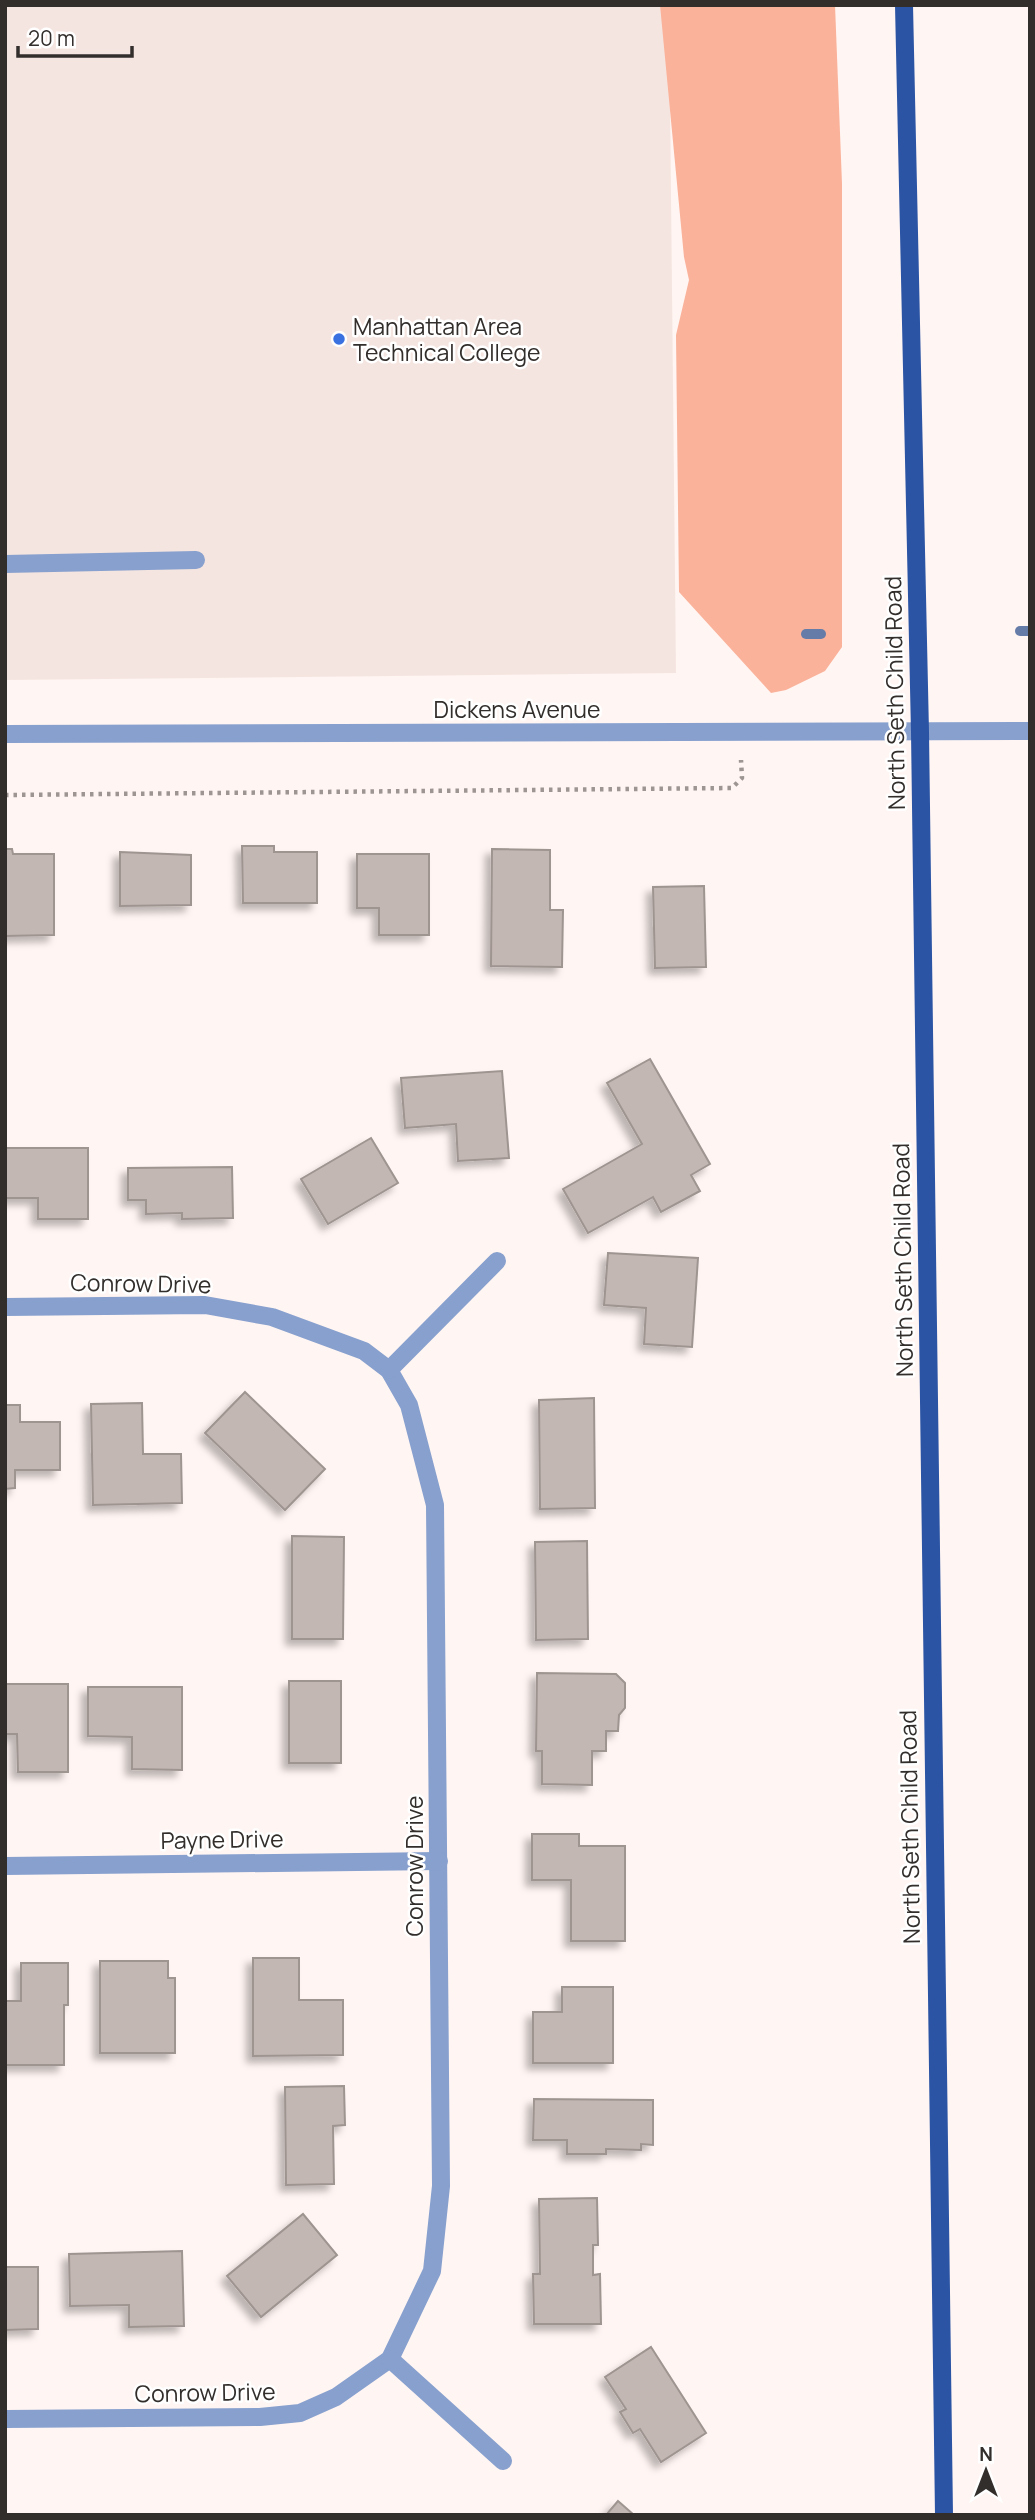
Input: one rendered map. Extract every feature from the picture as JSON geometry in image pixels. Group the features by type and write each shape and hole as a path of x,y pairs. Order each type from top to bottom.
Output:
{"main road":[{"name":"North Seth Child Road","path":"904,5 920,732 944,2515"}],"street":[{"path":"5,564 196,560"},
{"name":"Dickens Avenue","path":"5,734 1030,731"},
{"path":"389,1370 497,1261"},
{"name":"Conrow Drive","path":"5,1307 205,1305 272,1317 364,1351 389,1370 409,1405 435,1505 441,2186 432,2272 390,2359 336,2397 300,2413 260,2417 5,2418"},
{"name":"Payne Drive","path":"5,1866 439,1861"},
{"path":"390,2359 503,2461"}],"path":[{"path":"5,795 732,788 742,778 741,755"}],"shaded area":[{"name":"Manhattan Area Technical College","path":"5,5 669,5 676,673 5,680"},
{"path":"660,5 835,5 842,184 842,647 825,671 786,690 771,693 679,592 676,335 689,280 684,257"}],"building":[{"path":"242,846 274,846 274,852 317,852 317,903 243,903"},
{"path":"5,849 12,849 13,854 54,854 54,935 5,936"},
{"path":"492,849 550,850 550,910 563,910 562,967 491,966"},
{"path":"120,852 191,855 191,905 120,906"},
{"path":"357,854 429,854 429,935 379,935 379,908 357,908"},
{"path":"704,886 706,967 655,968 653,887"},
{"path":"650,1059 710,1164 691,1175 700,1191 661,1212 653,1197 588,1233 563,1189 642,1144 607,1083"},
{"path":"502,1071 509,1158 458,1161 456,1124 405,1128 401,1078"},
{"path":"371,1138 398,1183 328,1224 301,1179"},
{"path":"5,1148 88,1148 88,1219 38,1219 38,1198 5,1198"},
{"path":"232,1167 233,1218 182,1219 182,1213 146,1214 146,1200 128,1200 128,1168"},
{"path":"608,1253 698,1258 692,1347 644,1344 646,1308 604,1305"},
{"path":"245,1392 325,1469 285,1510 205,1433"},
{"path":"594,1398 595,1508 540,1509 539,1400"},
{"path":"142,1403 143,1454 181,1454 182,1503 93,1505 91,1404"},
{"path":"5,1405 20,1405 20,1422 60,1422 60,1470 15,1470 15,1488 5,1489"},
{"path":"292,1536 344,1537 343,1639 292,1639"},
{"path":"587,1541 588,1639 536,1640 535,1542"},
{"path":"537,1673 616,1674 625,1683 625,1708 619,1715 618,1731 606,1731 606,1751 592,1751 592,1785 542,1784 542,1751 536,1751"},
{"path":"289,1681 341,1681 341,1763 289,1763"},
{"path":"5,1684 68,1684 68,1772 18,1772 17,1734 5,1734"},
{"path":"88,1687 182,1687 182,1770 132,1769 132,1737 88,1736"},
{"path":"532,1834 579,1834 579,1846 625,1846 625,1941 571,1941 571,1880 532,1880"},
{"path":"253,1958 299,1958 299,2000 343,2000 343,2055 253,2056"},
{"path":"100,1961 168,1961 168,1978 175,1978 175,2053 100,2053"},
{"path":"21,1963 68,1963 68,2005 64,2005 64,2065 5,2065 5,2001 21,2001"},
{"path":"562,1987 613,1987 613,2063 533,2063 533,2012 562,2012"},
{"path":"344,2086 345,2125 333,2126 334,2184 286,2185 285,2087"},
{"path":"534,2099 653,2100 653,2145 641,2144 641,2150 606,2149 606,2154 567,2154 567,2140 533,2140"},
{"path":"597,2198 598,2245 593,2245 593,2275 600,2274 601,2324 534,2324 533,2274 540,2274 539,2199"},
{"path":"303,2214 337,2255 261,2317 227,2276"},
{"path":"182,2251 184,2326 129,2327 129,2305 70,2306 69,2254"},
{"path":"5,2267 38,2267 38,2329 5,2330"},
{"path":"651,2347 706,2433 661,2462 640,2429 633,2433 620,2412 626,2409 605,2377"},
{"path":"618,2501 634,2515 606,2515"}],"waterway":[{"path":"1020,631 1030,631"},
{"path":"806,634 821,634"}],"place":[{"name":"Manhattan Area Technical College","path":"339,339"}]}
